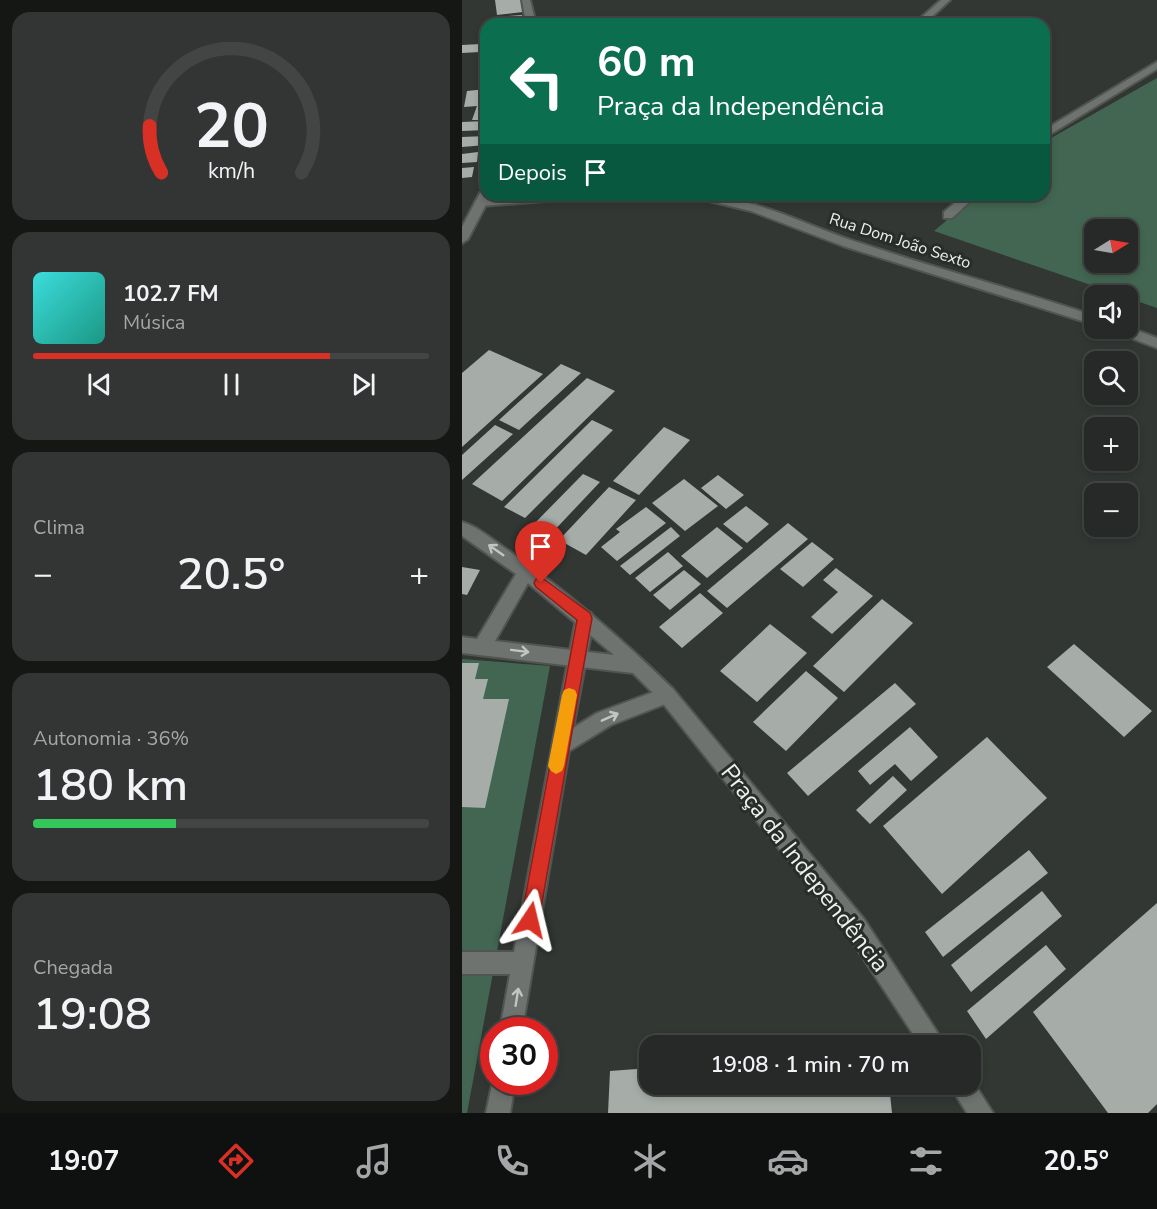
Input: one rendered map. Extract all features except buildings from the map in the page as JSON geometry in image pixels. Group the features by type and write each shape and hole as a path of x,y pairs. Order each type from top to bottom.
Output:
{"street":[{"path":"526,0 530,18"},
{"path":"926,18 946,0"},
{"path":"1050,131 1157,65"},
{"path":"462,239 481,201"},
{"name":"Rua Dom João Sexto","path":"732,201 774,213 845,243 1084,318"},
{"path":"948,215 964,201"},
{"path":"1138,336 1157,343"},
{"name":"Praça da Independência","path":"462,528 526,572 585,618 639,666 667,695 856,927 928,1035"},
{"path":"482,647 526,572"},
{"path":"514,1017 560,746 585,618"},
{"path":"462,645 639,666"},
{"path":"560,746 604,719 667,695"},
{"path":"462,963 523,963"},
{"path":"498,1113 501,1095"},
{"path":"969,1095 981,1113"}],"green space":[{"path":"1157,78 1157,308 1138,301 1138,285 1091,285 934,231 970,201 1050,201 1050,139"},
{"path":"462,659 550,666 485,1017 480,1017 480,1043 467,1113 462,1113"}],"slow traffic":[{"path":"556,766 569,695"}],"route":[{"path":"530,920 585,618 541,583"}]}
